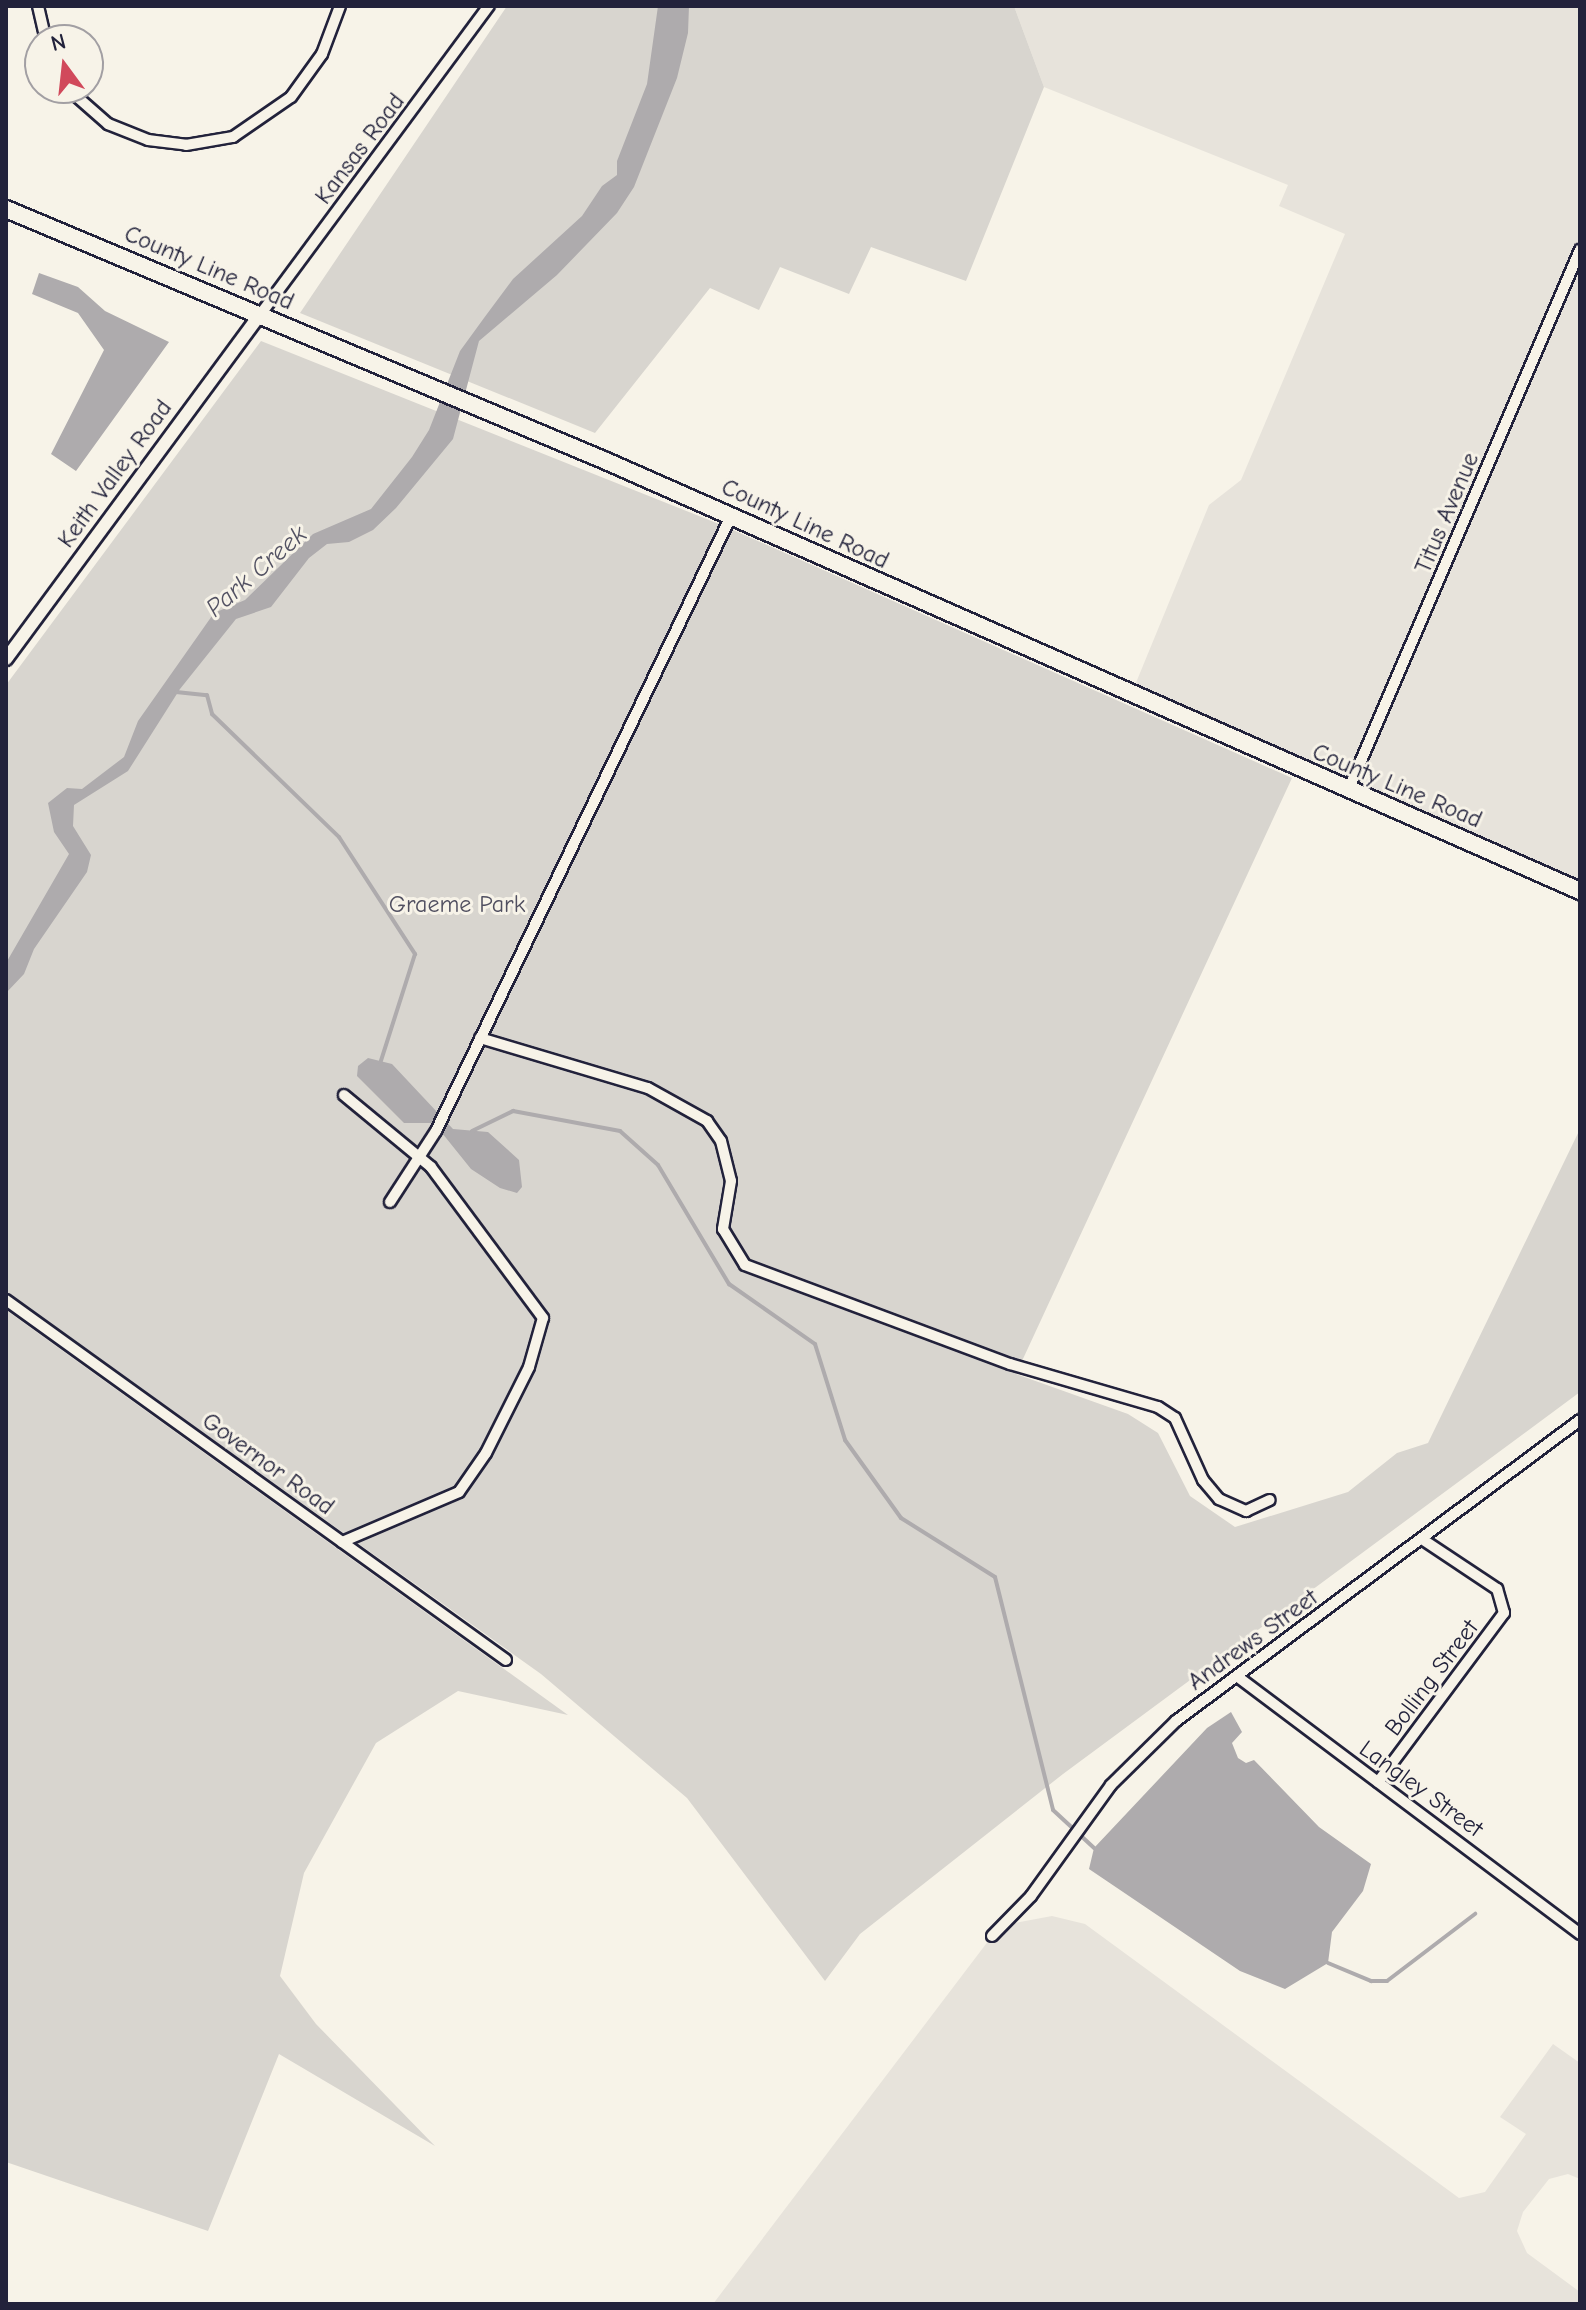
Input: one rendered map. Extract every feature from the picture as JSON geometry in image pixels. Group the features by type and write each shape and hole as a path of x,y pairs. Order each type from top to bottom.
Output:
{"main road":[{"name":"County Line Road","path":"6,209 467,401 1580,891"}],"street":[{"path":"85,104 108,124 148,140 186,145 233,137 291,97 322,54 340,6"},
{"name":"Kansas Road","path":"260,315 489,6"},
{"name":"Titus Avenue","path":"1348,791 1580,250"},
{"name":"Keith Valley Road","path":"6,659 260,315"},
{"path":"390,1202 444,1116 731,516"},
{"path":"480,1038 648,1088 707,1121 721,1141 731,1181 723,1229 727,1244 745,1265 1010,1364 1158,1407 1175,1418 1203,1480 1219,1499 1246,1511 1270,1500"},
{"path":"342,1542 459,1492 486,1453 529,1367 543,1318 431,1167 344,1095"},
{"name":"Governor Road","path":"6,1300 506,1660"},
{"name":"Andrews Street","path":"992,1936 1031,1896 1093,1808 1141,1754 1238,1677 1580,1420"},
{"name":"Bolling Street","path":"1378,1782 1504,1613 1497,1589 1422,1539"},
{"name":"Langley Street","path":"1238,1677 1580,1934"}],"shaded area":[{"path":"658,6 689,6 688,33 677,78 634,187 617,213 557,275 479,341 453,439 396,508 373,530 349,542 327,544 309,558 271,607 236,619 180,689 128,771 74,805 73,826 91,855 87,872 34,949 24,974 6,993 6,963 69,854 54,832 48,803 67,788 82,789 124,757 138,721 214,613 245,600 313,534 371,509 412,457 429,430 460,351 513,279 582,216 602,186 617,175 617,161 647,84"},
{"path":"1014,6 1580,6 1580,880 1133,690 1209,505 1241,480 1345,234 1279,206 1288,185 1044,87"},
{"path":"39,273 78,287 105,311 169,342 76,471 51,454 104,350 78,313 32,294"},
{"path":"368,1058 392,1064 453,1129 488,1132 519,1160 522,1187 517,1193 500,1188 471,1169 434,1123 404,1123 357,1076 358,1066"},
{"path":"1231,1712 1242,1732 1232,1743 1238,1758 1246,1763 1254,1760 1319,1827 1371,1864 1363,1891 1332,1932 1328,1963 1285,1989 1240,1971 1089,1869 1094,1848 1207,1728"},
{"path":"1052,1916 1085,1924 1459,2198 1485,2192 1526,2134 1500,2117 1553,2044 1580,2063 1580,2179 1568,2174 1549,2179 1523,2212 1517,2231 1527,2253 1580,2292 1580,2304 713,2304 992,1936 1015,1923"}],"green space":[{"path":"507,6 1014,6 1044,87 966,281 871,247 849,294 780,267 759,310 710,288 595,433 300,313"},
{"name":"Graeme Park","path":"261,341 724,526 1292,778 1016,1374 1128,1414 1158,1433 1190,1496 1235,1527 1348,1492 1397,1453 1428,1443 1580,1129 1580,1392 1063,1774 860,1934 825,1981 687,1798 541,1674 6,1292 6,685"},
{"path":"6,1310 568,1715 458,1691 376,1743 304,1873 280,1976 316,2024 435,2146 279,2054 208,2231 6,2162"}],"waterway":[{"path":"176,692 207,695 212,714 339,837 415,954 380,1064"},
{"path":"472,1131 513,1111 620,1131 658,1165 729,1284 815,1344 845,1440 901,1518 995,1577 1053,1810 1094,1848"},
{"path":"1328,1963 1371,1981 1387,1981 1475,1914"}],"water label":[{"name":"Park Creek","path":"257,572"}]}
